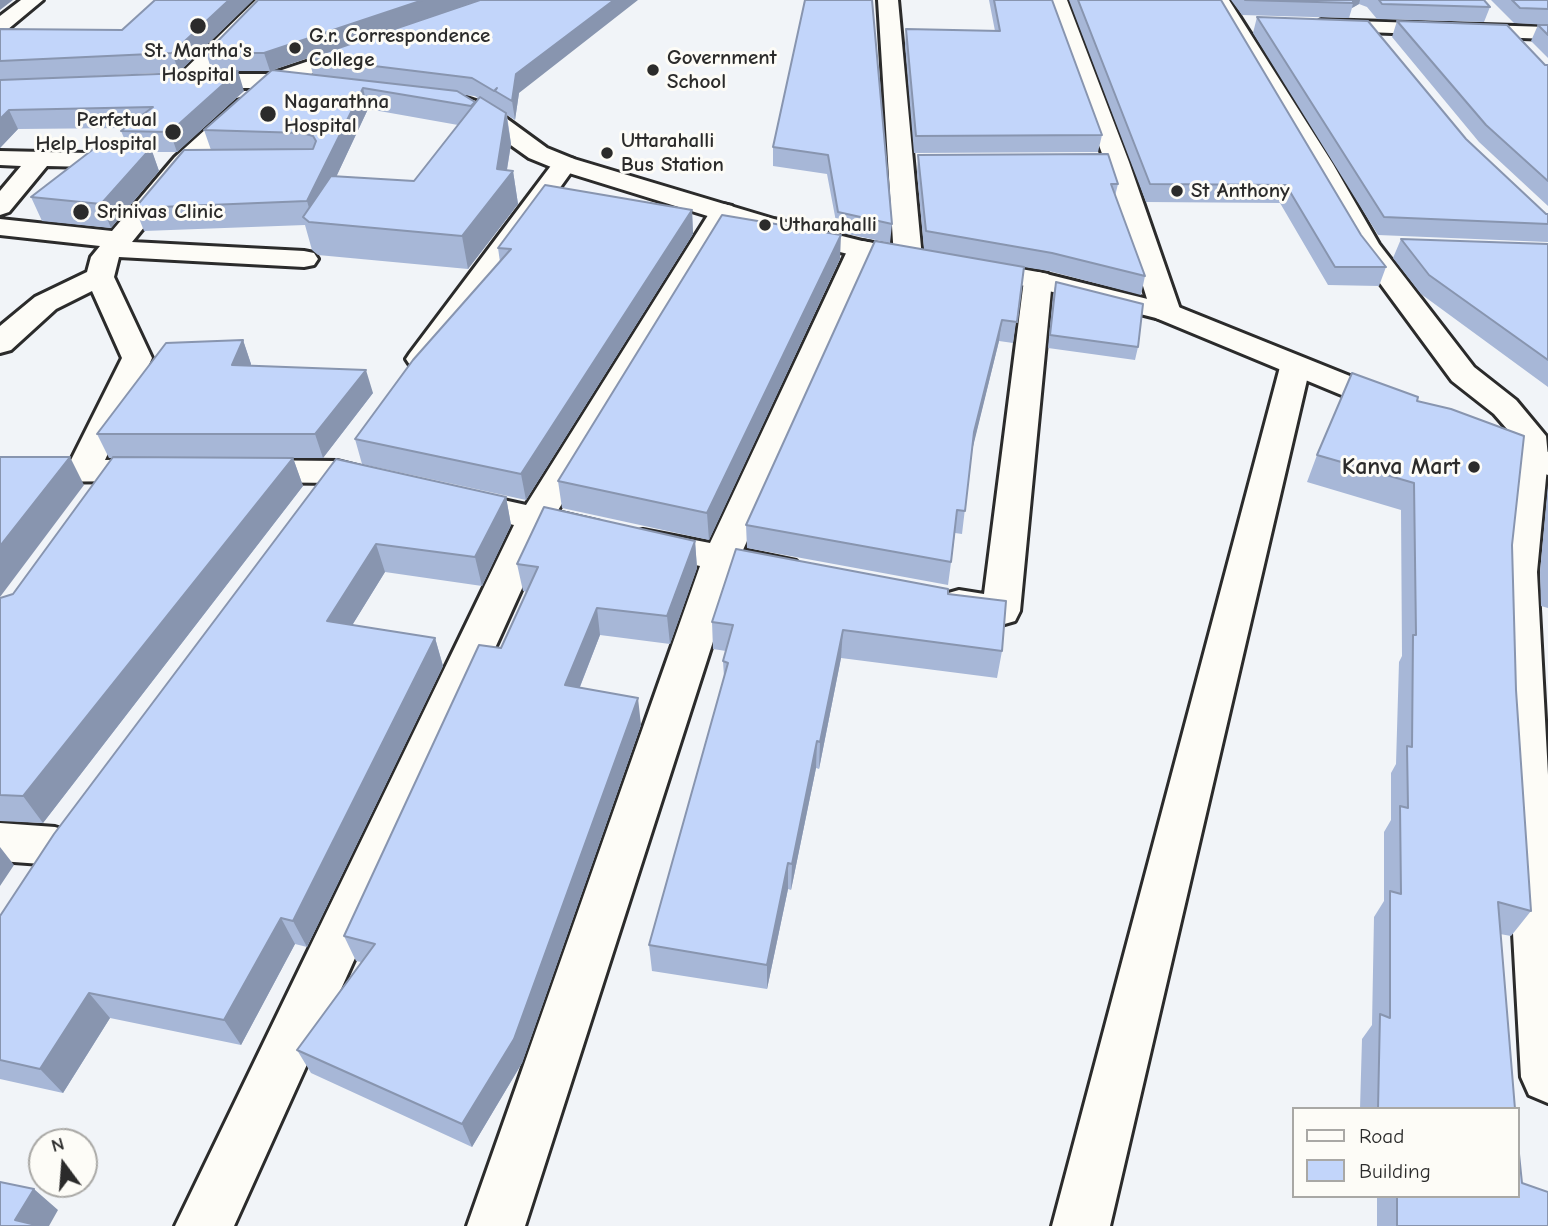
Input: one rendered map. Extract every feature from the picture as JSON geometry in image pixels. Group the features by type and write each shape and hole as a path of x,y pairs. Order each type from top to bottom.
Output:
{"street":[{"path":"0,26 33,0"},
{"path":"186,81 267,0"},
{"path":"888,0 908,258"},
{"path":"1057,0 1117,162 1166,312"},
{"path":"1219,0 1367,246 1463,374 1505,407 1530,436 1539,461 1518,572 1539,821 1548,1077"},
{"path":"1486,10 1529,56"},
{"path":"1362,18 1385,47"},
{"path":"1302,25 1362,18 1504,32 1548,33"},
{"path":"1235,24 1262,24"},
{"path":"97,481 137,358 100,276 105,257 184,162 272,81 375,45"},
{"path":"160,82 272,81 326,87"},
{"path":"434,99 467,104 480,110 538,153 565,164 723,212 862,249 1038,280 1166,312 1296,367 1423,416"},
{"path":"0,158 212,163"},
{"path":"41,158 3,226 116,245 304,259"},
{"path":"1090,162 1117,162"},
{"path":"901,163 928,163"},
{"path":"400,386 565,164"},
{"path":"204,1226 535,519 723,212"},
{"path":"1367,246 1395,247"},
{"path":"496,1226 720,558 862,249"},
{"path":"5,333 44,301 100,276"},
{"path":"921,596 1001,611 1038,280"},
{"path":"1081,1226 1296,367"},
{"path":"1449,426 1539,461"},
{"path":"312,505 360,440"},
{"path":"0,471 97,481 199,471 337,472 535,519 814,575"},
{"path":"0,842 54,849"}],"building":[{"path":"155,0 229,0 172,53 0,61 0,29 122,30"},
{"path":"258,0 423,0 264,53 206,53"},
{"path":"480,0 614,0 516,74 512,101 495,91 497,88 494,91 472,78 309,58"},
{"path":"805,0 872,0 892,224 838,212 828,155 773,147"},
{"path":"994,0 1052,0 1102,135 916,136 906,29 1000,31"},
{"path":"1078,0 1221,0 1361,235 1386,267 1335,267 1286,185 1150,184"},
{"path":"1245,0 1353,0 1353,3"},
{"path":"1379,0 1484,0 1490,7 1382,4"},
{"path":"1512,0 1548,0 1548,9 1520,8"},
{"path":"1257,17 1368,21 1466,139 1548,214 1548,224 1384,217"},
{"path":"1397,21 1507,25 1548,65 1548,181 1486,125"},
{"path":"1538,25 1548,25 1548,35"},
{"path":"272,70 457,91 475,102 471,106 363,88 307,201 135,208 184,150 313,149 316,141 313,136 302,133 204,130"},
{"path":"238,71 170,132 121,131 153,107 9,110 0,119 0,80"},
{"path":"480,97 506,113 497,169 513,171 462,236 309,222 303,217 331,176 414,181"},
{"path":"96,147 151,148 101,204 31,197"},
{"path":"1108,154 1118,184 1111,184 1145,276 1052,253 926,231 918,155"},
{"path":"545,185 692,210 521,474 355,439 413,360 511,249 498,248"},
{"path":"722,215 841,235 707,513 558,481"},
{"path":"1401,239 1548,244 1548,360 1429,275"},
{"path":"875,241 1024,267 1017,322 1002,320 974,432 965,511 957,510 951,562 746,525"},
{"path":"1056,282 1143,304 1138,347 1050,335"},
{"path":"243,340 232,365 366,370 315,434 97,434 166,343"},
{"path":"1352,373 1418,397 1417,401 1451,409 1524,436 1512,545 1516,690 1531,911 1498,902 1515,1107 1378,1107 1380,1014 1390,1018 1390,891 1401,894 1400,806 1408,808 1407,746 1412,747 1413,635 1416,635 1414,483 1317,455"},
{"path":"0,457 70,457 0,546"},
{"path":"113,457 293,458 23,796 0,795 0,598 13,594"},
{"path":"336,459 506,497 475,557 376,544 327,621 435,638 293,921 281,918 224,1020 89,993 40,1069 0,1060 0,916 54,834"},
{"path":"544,507 695,541 667,616 597,608 565,685 638,698 514,1039 462,1124 297,1050 375,944 344,936 479,645 501,648 538,567 517,564"},
{"path":"736,549 948,589 948,594 1006,601 1002,651 843,630 820,742 817,741 792,864 788,863 767,965 649,945 728,663 723,661 733,625 712,622"},
{"path":"1520,1164 1522,1183 1548,1192 1548,1226 1397,1226 1397,1198 1520,1198"},
{"path":"0,1182 28,1188 28,1198 15,1220 40,1226 0,1226"}],"place":[{"name":"St. Martha's Hospital","path":"198,26"},
{"name":"G.r. Correspondence College","path":"295,48"},
{"name":"Government School","path":"653,70"},
{"name":"Nagarathna Hospital","path":"268,114"},
{"name":"Perfetual Help Hospital","path":"173,132"},
{"name":"Uttarahalli Bus Station","path":"607,153"},
{"name":"St Anthony","path":"1177,191"},
{"name":"Srinivas Clinic","path":"81,212"},
{"name":"Utharahalli","path":"765,225"},
{"name":"Kanva Mart","path":"1474,467"}]}
